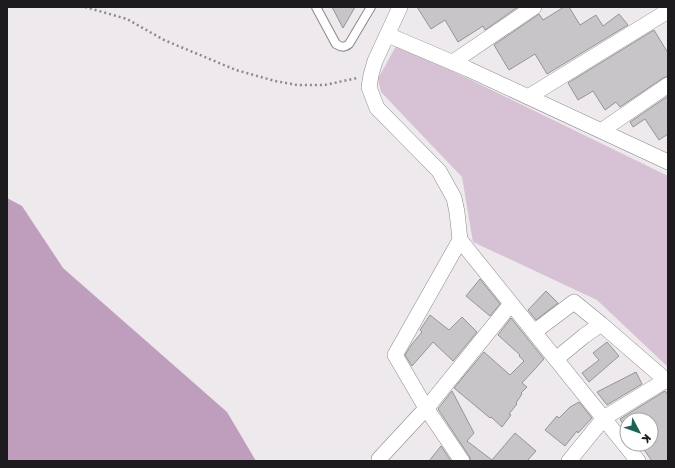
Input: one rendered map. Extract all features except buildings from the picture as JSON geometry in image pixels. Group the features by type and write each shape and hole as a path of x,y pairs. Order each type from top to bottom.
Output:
{"street":[{"path":"400,7 375,61 371,75 369,87 377,108 438,171 454,198 460,240 638,461"},
{"path":"453,62 534,7"},
{"path":"661,7 668,10"},
{"path":"528,97 668,10"},
{"path":"388,35 453,62 666,160"},
{"path":"601,131 668,85"},
{"path":"460,240 395,355 426,408 462,461"},
{"path":"534,332 574,302 667,381 604,418 569,461"},
{"path":"379,460 426,408 511,304"},
{"path":"556,359 601,324"}],"lane":[{"path":"316,7 336,44 343,47 349,44 371,7"}],"path":[{"path":"85,7 127,19 164,40 236,70 275,81 297,85 325,85 371,75"}],"shaded area":[{"path":"397,44 668,176 668,367 597,300 473,242 462,177 381,92 378,79"},
{"path":"7,198 22,206 63,268 227,412 256,461 7,461"}]}
